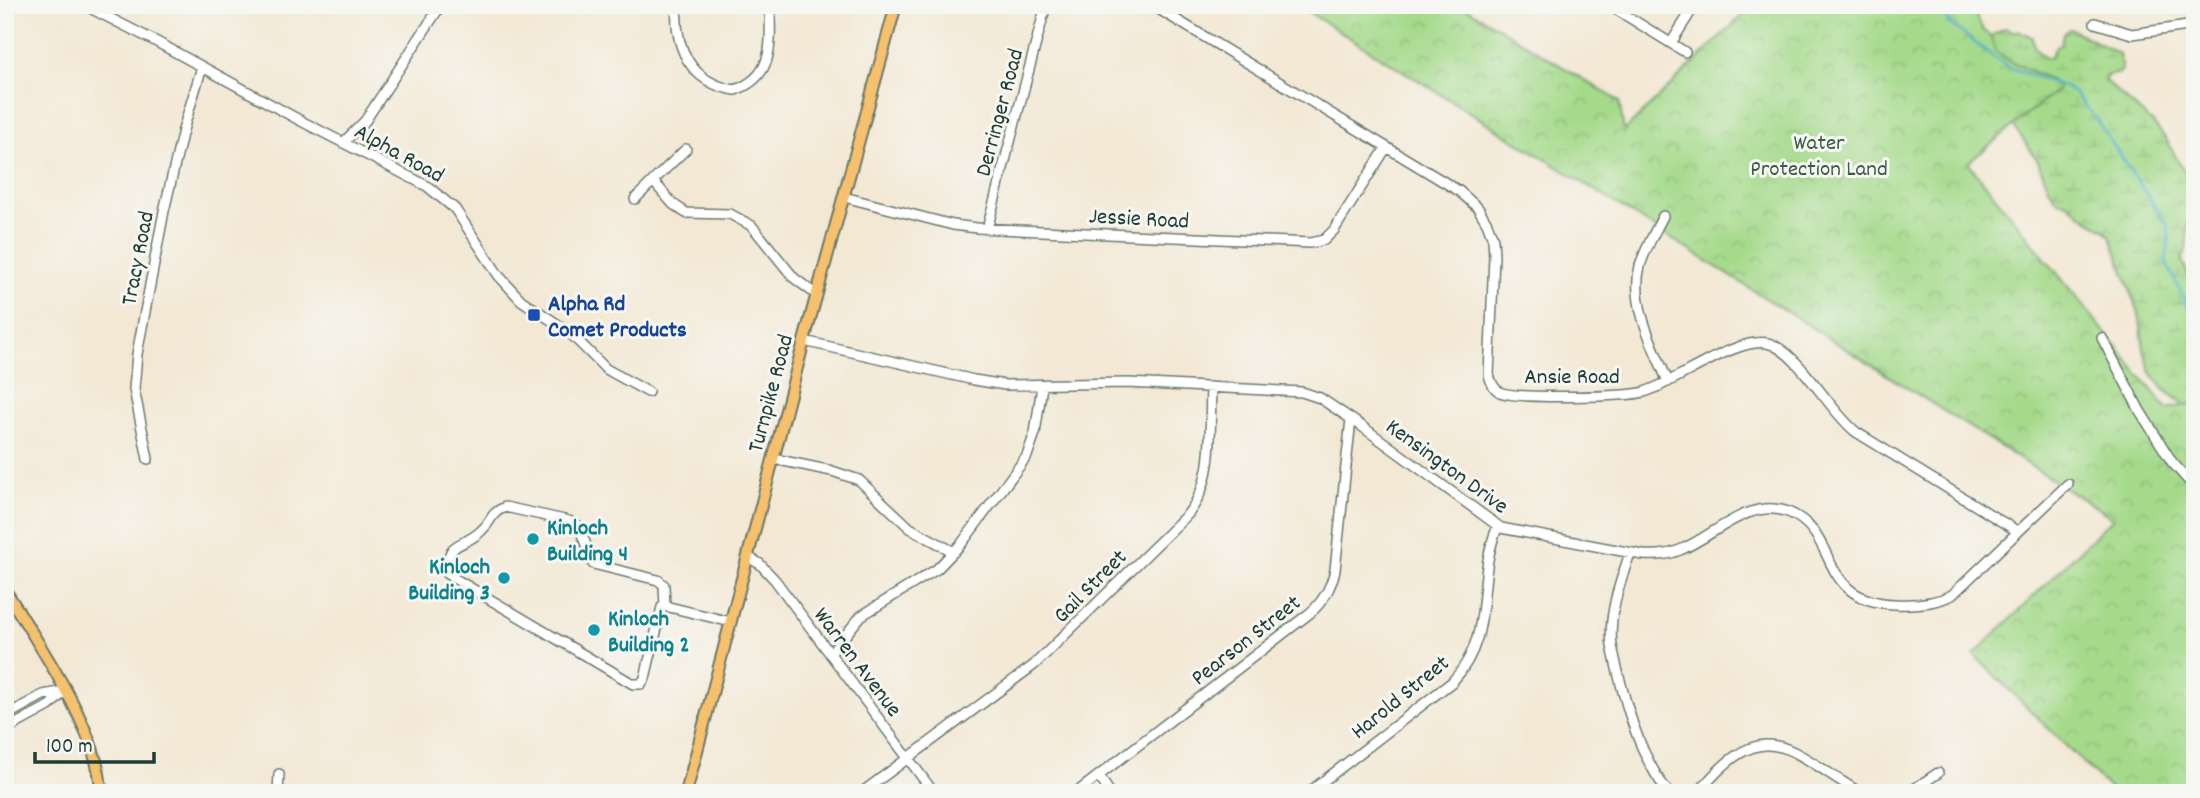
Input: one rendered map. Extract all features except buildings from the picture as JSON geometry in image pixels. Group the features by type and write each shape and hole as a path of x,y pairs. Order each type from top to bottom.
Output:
{"main road":[{"name":"Turnpike Road","path":"686,793 804,341 896,5"},
{"path":"5,590 65,691 88,738 101,793"}],"street":[{"name":"Alpha Road","path":"83,5 427,186 455,209 499,276 521,300 569,332 606,369 648,392"},
{"path":"344,143 365,121 441,5"},
{"path":"677,5 679,36 692,68 707,82 735,89 754,80 765,65 769,46 770,5"},
{"name":"Derringer Road","path":"987,229 1046,5"},
{"name":"Ansie Road","path":"1152,5 1466,196 1478,208 1493,239 1489,375 1497,390 1510,395 1625,396 1668,382 1744,344 1758,342 1777,346 1789,355 1837,415 1856,432 2017,531"},
{"path":"1609,5 1685,51"},
{"path":"1671,43 1695,5"},
{"path":"2095,23 2133,34 2195,25"},
{"name":"Tracy Road","path":"148,459 134,389 137,354 164,211 183,130 202,67"},
{"name":"Jessie Road","path":"844,197 953,225 987,229 1316,243 1334,230 1386,148"},
{"path":"635,198 686,149"},
{"path":"653,181 673,204 686,213 728,214 752,226 797,281 817,295"},
{"path":"1663,216 1640,265 1638,293 1642,314 1668,382"},
{"path":"2102,338 2140,411 2172,462 2195,488"},
{"name":"Kensington Drive","path":"804,341 1005,385 1128,383 1301,392 1320,398 1352,419 1498,526 1508,530 1650,555 1676,552 1742,516 1777,509 1794,516 1807,526 1818,540 1838,577 1856,596 1875,603 1913,604 1938,601 1952,595 2068,484"},
{"path":"830,654 861,616 937,569 954,552 1027,456 1035,433 1042,386"},
{"name":"Gail Street","path":"862,793 1044,657 1192,509 1207,476 1211,387"},
{"name":"Pearson Street","path":"1076,793 1310,613 1325,597 1335,570 1352,419"},
{"path":"774,459 832,471 859,480 910,528 954,552"},
{"path":"505,507 569,521 579,526 593,564 659,580 664,584 665,606 662,607 645,678 642,684 633,684 447,574 447,557 456,545 484,529 492,513 505,507"},
{"name":"Harold Street","path":"1308,793 1452,682 1465,668 1476,645 1491,549 1498,526"},
{"path":"1630,553 1614,606 1612,646 1643,753 1655,775 1670,793"},
{"name":"Warren Avenue","path":"748,557 767,570 934,793"},
{"path":"665,606 731,622"},
{"path":"5,716 43,695 65,691"},
{"path":"5,730 49,706 65,691"},
{"path":"1698,793 1720,768 1740,752 1756,746 1775,744 1798,753 1861,793"},
{"path":"278,793 279,774"},
{"path":"1908,793 1938,774"},
{"path":"1099,776 1110,793"}],"green space":[{"name":"Water Protection Land","path":"1297,5 1461,5 1619,101 1624,131 1753,5 1970,5 1983,30 1990,36 1997,53 2005,60 2050,79 2058,89 1968,163 2167,409 2195,403 2195,793 2114,793 1974,655 2113,518"},
{"path":"1873,5 1991,5 1968,20 1987,38 2005,28 2016,32 2018,30 2032,37 2037,50 2050,58 2057,45 2061,45 2063,33 2070,29 2119,54 2122,70 2106,76 2105,81 2153,123 2166,139 2193,188 2195,211 2188,225 2182,261 2195,291 2195,425 2184,405 2164,389 2150,371 2139,313 2111,237 2068,203 2058,201 2049,188 2038,161 2011,122"}],"waterway":[{"path":"1934,5 1949,23 2007,67 2063,86 2074,93 2095,118 2168,226 2166,262 2195,322"}],"place":[{"name":"Alpha Rd Comet Products","path":"534,315"},
{"name":"Kinloch Building 4","path":"533,539"},
{"name":"Kinloch Building 3","path":"504,578"},
{"name":"Kinloch Building 2","path":"594,630"}]}
